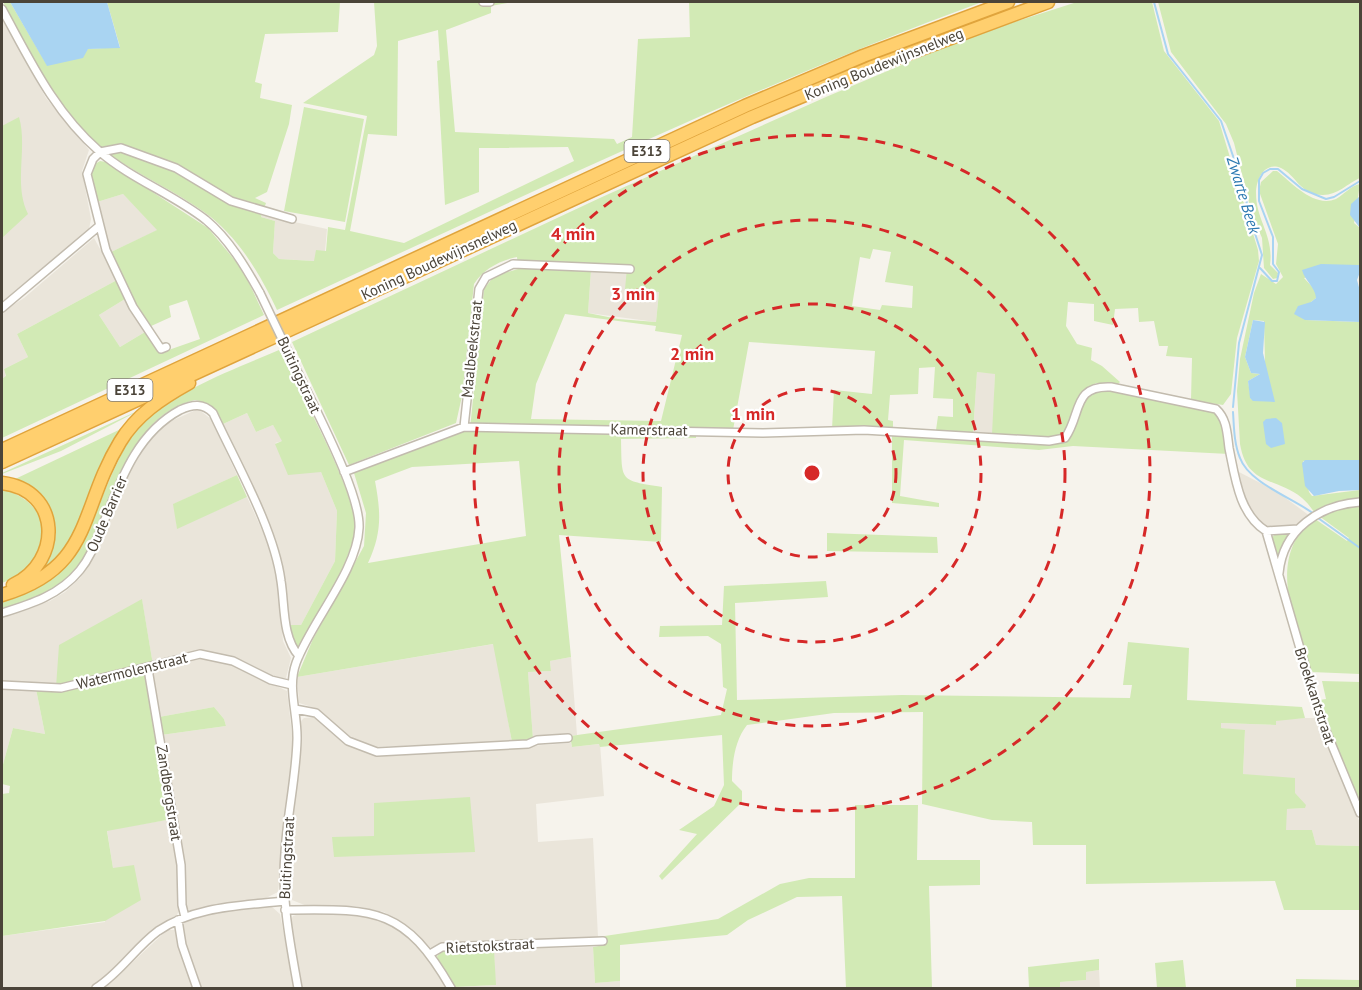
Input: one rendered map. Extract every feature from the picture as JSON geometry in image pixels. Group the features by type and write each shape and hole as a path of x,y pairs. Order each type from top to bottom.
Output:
{"highway":[{"name":"Koning Boudewijnsnelweg","path":"2,450 745,106 863,56 1008,2"},
{"name":"Koning Boudewijnsnelweg","path":"2,462 752,117 870,68 1048,2"},
{"path":"2,595 32,585 58,567 80,536 110,461 126,434 154,405 207,374 213,364"},
{"path":"2,483 16,486 34,498 46,517 49,533 47,550 36,570 20,582 2,590"}],"street":[{"path":"483,2 490,2"},
{"name":"Buitingstraat","path":"2,9 58,110 100,152 207,221 234,251 260,293 344,472 357,507 359,527 357,543 299,656 292,685 297,739 284,854 284,901 298,988"},
{"path":"166,347 161,349 133,307 98,227 87,174 88,167 100,152 121,148 176,168 231,201 292,219"},
{"path":"2,309 98,227"},
{"name":"Maalbeekstraat","path":"464,427 479,289 486,277 513,264 630,269"},
{"name":"Kamerstraat","path":"344,472 464,427 763,433 864,430 1049,441 1065,438 1078,405 1089,391 1111,387 1216,408 1224,419 1245,510 1252,522 1266,531"},
{"name":"Oude Barrier","path":"2,613 38,601 69,582 91,554 125,472 144,440 175,413 194,405 202,406 213,413 272,542 281,578 289,645 299,656"},
{"path":"1279,575 1286,547 1298,529 1310,518 1344,503 1360,502"},
{"path":"1266,531 1298,529"},
{"name":"Broekkantstraat","path":"1266,531 1328,741 1360,813"},
{"name":"Watermolenstraat","path":"2,685 61,688 203,655 233,661 271,680 292,685"},
{"name":"Zandbergstraat","path":"148,669 181,865 182,945 197,988"},
{"path":"295,709 316,713 348,741 378,752 516,745 537,740 568,738"},
{"path":"96,988 118,972 157,932 182,919 200,912 284,901"},
{"name":"Rietstokstraat","path":"285,910 350,909 376,913 401,926 430,954 442,947 603,941"},
{"path":"430,954 451,988"}],"shaded area":[{"path":"2,19 46,98 89,150 82,171 91,219 89,229 83,235 2,305"},
{"path":"123,194 158,230 111,252 97,202"},
{"path":"262,215 327,229 325,252 315,261 279,259 273,253 275,221 261,217"},
{"path":"94,238 117,280 17,334 28,357 4,369 6,377 2,379 2,312 24,298"},
{"path":"591,270 627,272 659,291 656,322 588,313"},
{"path":"125,299 145,332 120,347 99,315"},
{"path":"977,372 995,373 993,434 973,433"},
{"path":"198,409 211,419 237,475 174,504 177,528 247,497 267,541 278,582 283,641 291,658 286,678 277,678 242,660 204,652 153,665 142,600 56,687 2,682 2,615 21,612 50,601 65,592 80,578 92,558 127,475 143,447 167,423"},
{"path":"247,413 256,432 273,425 283,441 275,443 321,472 337,511 335,561 301,625 289,625 283,574 276,545 223,424"},
{"path":"1237,471 1276,491 1310,516 1291,527 1279,529 1259,525 1246,503"},
{"path":"494,644 512,742 372,747 349,738 315,708 299,703 297,677"},
{"path":"203,657 227,662 287,691 293,743 278,892 264,899 191,911 185,907 161,735 226,726 224,719 214,707 159,717 152,669"},
{"path":"571,657 577,735 533,739 528,672 551,671 550,661"},
{"path":"2,687 36,689 45,734 13,728 2,768"},
{"path":"315,717 349,745 374,754 391,756 571,743 572,747 600,744 604,796 536,804 538,842 593,838 598,937 444,944 431,948 404,924 384,912 356,906 307,906 292,900 287,884 288,857 301,747 301,721 304,718"},
{"path":"1316,718 1360,823 1360,851 1359,846 1316,845 1312,830 1286,830 1286,809 1305,808 1251,776 1243,774 1245,731 1221,728 1221,723 1276,725 1276,721 1282,719"},
{"path":"172,819 179,861 180,908 177,915 157,929 106,977 90,988 2,988 2,936 105,922 113,868 107,830"},
{"path":"272,907 280,914 294,988 200,988 184,944 182,924 184,920 211,913"},
{"path":"306,912 371,915 401,929 426,954 448,988 302,988 290,922 293,916"},
{"path":"167,930 175,930 194,988 105,988"},
{"path":"593,947 595,983 620,981 620,988 454,987 495,985 494,949"},
{"path":"1099,970 1100,988 1060,988 1060,982 1086,980 1086,972"}],"green space":[{"path":"3,2 10,2 47,65 88,49 120,47 107,2 340,2 338,32 265,34 255,82 262,84 260,98 292,105 289,124 267,192 255,198 266,203 261,217 275,221 273,253 279,259 314,261 316,250 326,251 328,227 345,230 367,116 303,103 374,55 377,46 374,2 513,2 491,6 491,13 446,30 455,132 614,139 617,144 632,137 638,39 690,37 689,2 982,2 803,72 715,110 277,310 247,256 227,232 204,212 105,151 77,125 53,92","holes":["438,30 440,60 437,61 445,205 479,192 479,148 568,147 574,161 404,243 350,231 368,134 397,136 398,41"]},
{"path":"1077,2 1152,2 1164,51 1219,121 1258,250 1259,261 1237,338 1231,394 1223,405 1191,400 1192,358 1166,356 1168,346 1159,346 1154,321 1139,322 1138,308 1115,309 1113,325 1094,321 1094,304 1068,302 1066,326 1077,344 1092,348 1091,360 1102,366 1120,382 1117,385 1096,383 1080,394 1063,436 1071,437 1078,412 1084,401 1096,392 1105,389 1210,408 1222,418 1229,454 1073,446 1039,450 904,440 900,496 939,503 939,507 892,503 892,427 832,429 834,390 872,394 875,351 749,342 733,430 696,429 696,438 621,439 622,464 626,476 638,483 662,487 661,542 559,535 571,657 550,661 551,671 528,672 533,739 512,742 493,644 297,677 313,639 364,546 366,513 354,473 470,429 484,289 494,276 518,269 517,257 493,266 474,284 462,396 456,423 349,465 292,342 602,197 826,97 970,36","holes":["873,249 891,252 885,282 913,286 912,308 882,305 880,310 852,306 860,257 870,259","627,268 625,289 659,292 656,322 618,319 588,313 591,270","565,314 656,326 655,331 682,335 661,421 531,419 536,384","935,367 933,398 953,399 953,417 938,416 936,430 893,427 893,421 888,420 890,395 918,394 919,368","977,372 995,374 992,434 973,433","519,461 526,536 368,563 376,542 379,523 375,481 412,467"]},
{"path":"1158,2 1360,2 1360,178 1338,191 1323,195 1309,192 1281,168 1270,167 1262,173 1256,188 1257,203 1270,245 1270,265 1278,273 1277,278 1273,279 1264,268 1262,238 1252,214 1234,143 1226,124 1171,52"},
{"path":"304,107 364,119 345,222 284,211"},
{"path":"19,117 22,141 22,191 28,214 2,238 2,126"},
{"path":"100,161 106,162 208,228 243,270 264,315 2,438 2,379 6,376 4,369 28,357 17,334 117,280 125,299 99,315 120,347 145,332 160,353 200,339 187,300 169,306 171,317 149,327 128,291 111,252 157,230 123,194 97,202 91,174 93,165"},
{"path":"1273,171 1277,171 1304,193 1328,201 1336,199 1353,186 1360,184 1354,223 1360,228 1360,268 1359,265 1304,278 1316,291 1316,298 1311,302 1305,320 1360,322 1360,460 1303,461 1309,492 1312,496 1360,490 1360,500 1341,501 1315,513 1292,491 1256,474 1244,458 1240,444 1237,391 1240,359 1254,293 1261,274 1276,284 1283,277 1276,264 1278,244 1259,191 1261,182","holes":["1253,320 1264,321 1265,362 1251,400 1248,381 1260,374 1251,373 1245,357"]},
{"path":"279,350 337,468 354,514 355,530 347,557 324,606 300,646 295,647 292,643 289,625 301,625 335,561 337,511 321,472 288,475 275,444 282,441 273,425 256,432 247,413 223,424 213,408 195,400 168,411 148,429 121,477 88,555 72,576 39,597 2,608 2,600 48,581 75,554 85,537 121,455 140,427 188,391"},
{"path":"144,408 61,451 2,474 2,473"},
{"path":"123,428 80,525 62,556 36,575 50,553 56,527 54,519 41,502 13,480"},
{"path":"237,475 247,497 177,529 173,504"},
{"path":"2,489 21,497 34,508 41,521 43,535 40,549 32,563 19,574 2,583"},
{"path":"1347,505 1360,506 1360,674 1311,672 1291,608 1287,575 1289,558 1296,540 1315,519 1347,541 1349,538 1319,516"},
{"path":"827,533 937,537 938,553 827,551"},
{"path":"1289,533 1278,560 1272,537 1276,534"},
{"path":"826,581 828,597 735,603 737,700 902,695 1130,698 1132,685 1123,685 1128,642 1189,648 1187,700 1302,707 1305,718 1276,721 1276,725 1221,723 1221,728 1245,730 1243,774 1295,778 1295,793 1306,805 1305,808 1287,809 1286,830 1312,830 1316,845 1359,846 1360,910 1284,910 1275,881 1086,884 1086,845 1033,845 1032,822 992,820 922,804 923,712 834,713 747,725 737,744 732,774 732,781 742,791 742,802 662,880 659,876 697,834 679,830 714,806 724,785 722,735 600,747 599,744 572,747 570,736 721,715 727,689 723,687 721,644 708,636 659,637 660,626 722,625 724,586"},
{"path":"142,599 153,665 56,687 59,645"},
{"path":"140,671 147,678 172,819 107,831 113,868 134,865 141,900 105,921 2,936 2,794 9,793 10,786 2,784 2,768 13,728 45,734 36,689"},
{"path":"1322,681 1360,682 1360,806 1319,700 1326,699"},
{"path":"214,707 224,719 226,726 161,735 159,717"},
{"path":"470,797 475,852 334,857 332,837 374,836 374,803"},
{"path":"855,805 918,805 917,860 980,860 980,885 929,886 932,988 846,988 842,896 797,897 748,920 727,935 620,945 620,981 595,983 593,947 599,946 598,937 718,919 780,884 809,878 855,878"},
{"path":"494,949 496,985 454,987 437,956 444,950"},
{"path":"1099,959 1099,970 1086,972 1086,980 1060,982 1060,988 1029,988 1028,967"},
{"path":"1183,960 1186,988 1157,988 1155,963"},
{"path":"1296,979 1360,980 1360,988 1296,988"}],"water":[{"path":"10,2 107,2 120,48 88,49 83,58 47,66"},
{"path":"1360,196 1360,228 1350,215 1351,204"},
{"path":"1321,264 1359,265 1360,272 1357,280 1360,291 1360,322 1305,320 1294,314 1298,306 1316,298 1302,270"},
{"path":"1253,320 1265,322 1263,353 1275,402 1253,401 1250,398 1248,381 1260,374 1251,373 1245,357"},
{"path":"1276,418 1282,423 1285,444 1271,448 1266,444 1263,422 1266,419"},
{"path":"1305,460 1360,460 1360,490 1314,496 1305,486 1302,463"}],"waterway":[{"name":"Zwarte Beek","path":"1154,2 1168,54 1221,121 1245,191 1248,212 1262,255 1239,343 1233,407"},
{"path":"1260,268 1272,281 1277,281 1279,272 1273,264 1273,237 1259,201 1259,180 1263,173 1270,169 1278,169 1302,189 1326,199 1334,197 1360,181"},
{"name":"Zwarte Beek","path":"1233,412 1237,447 1245,467 1272,489 1314,514"},
{"name":"Zwarte Beek","path":"1318,518 1360,548"}]}
